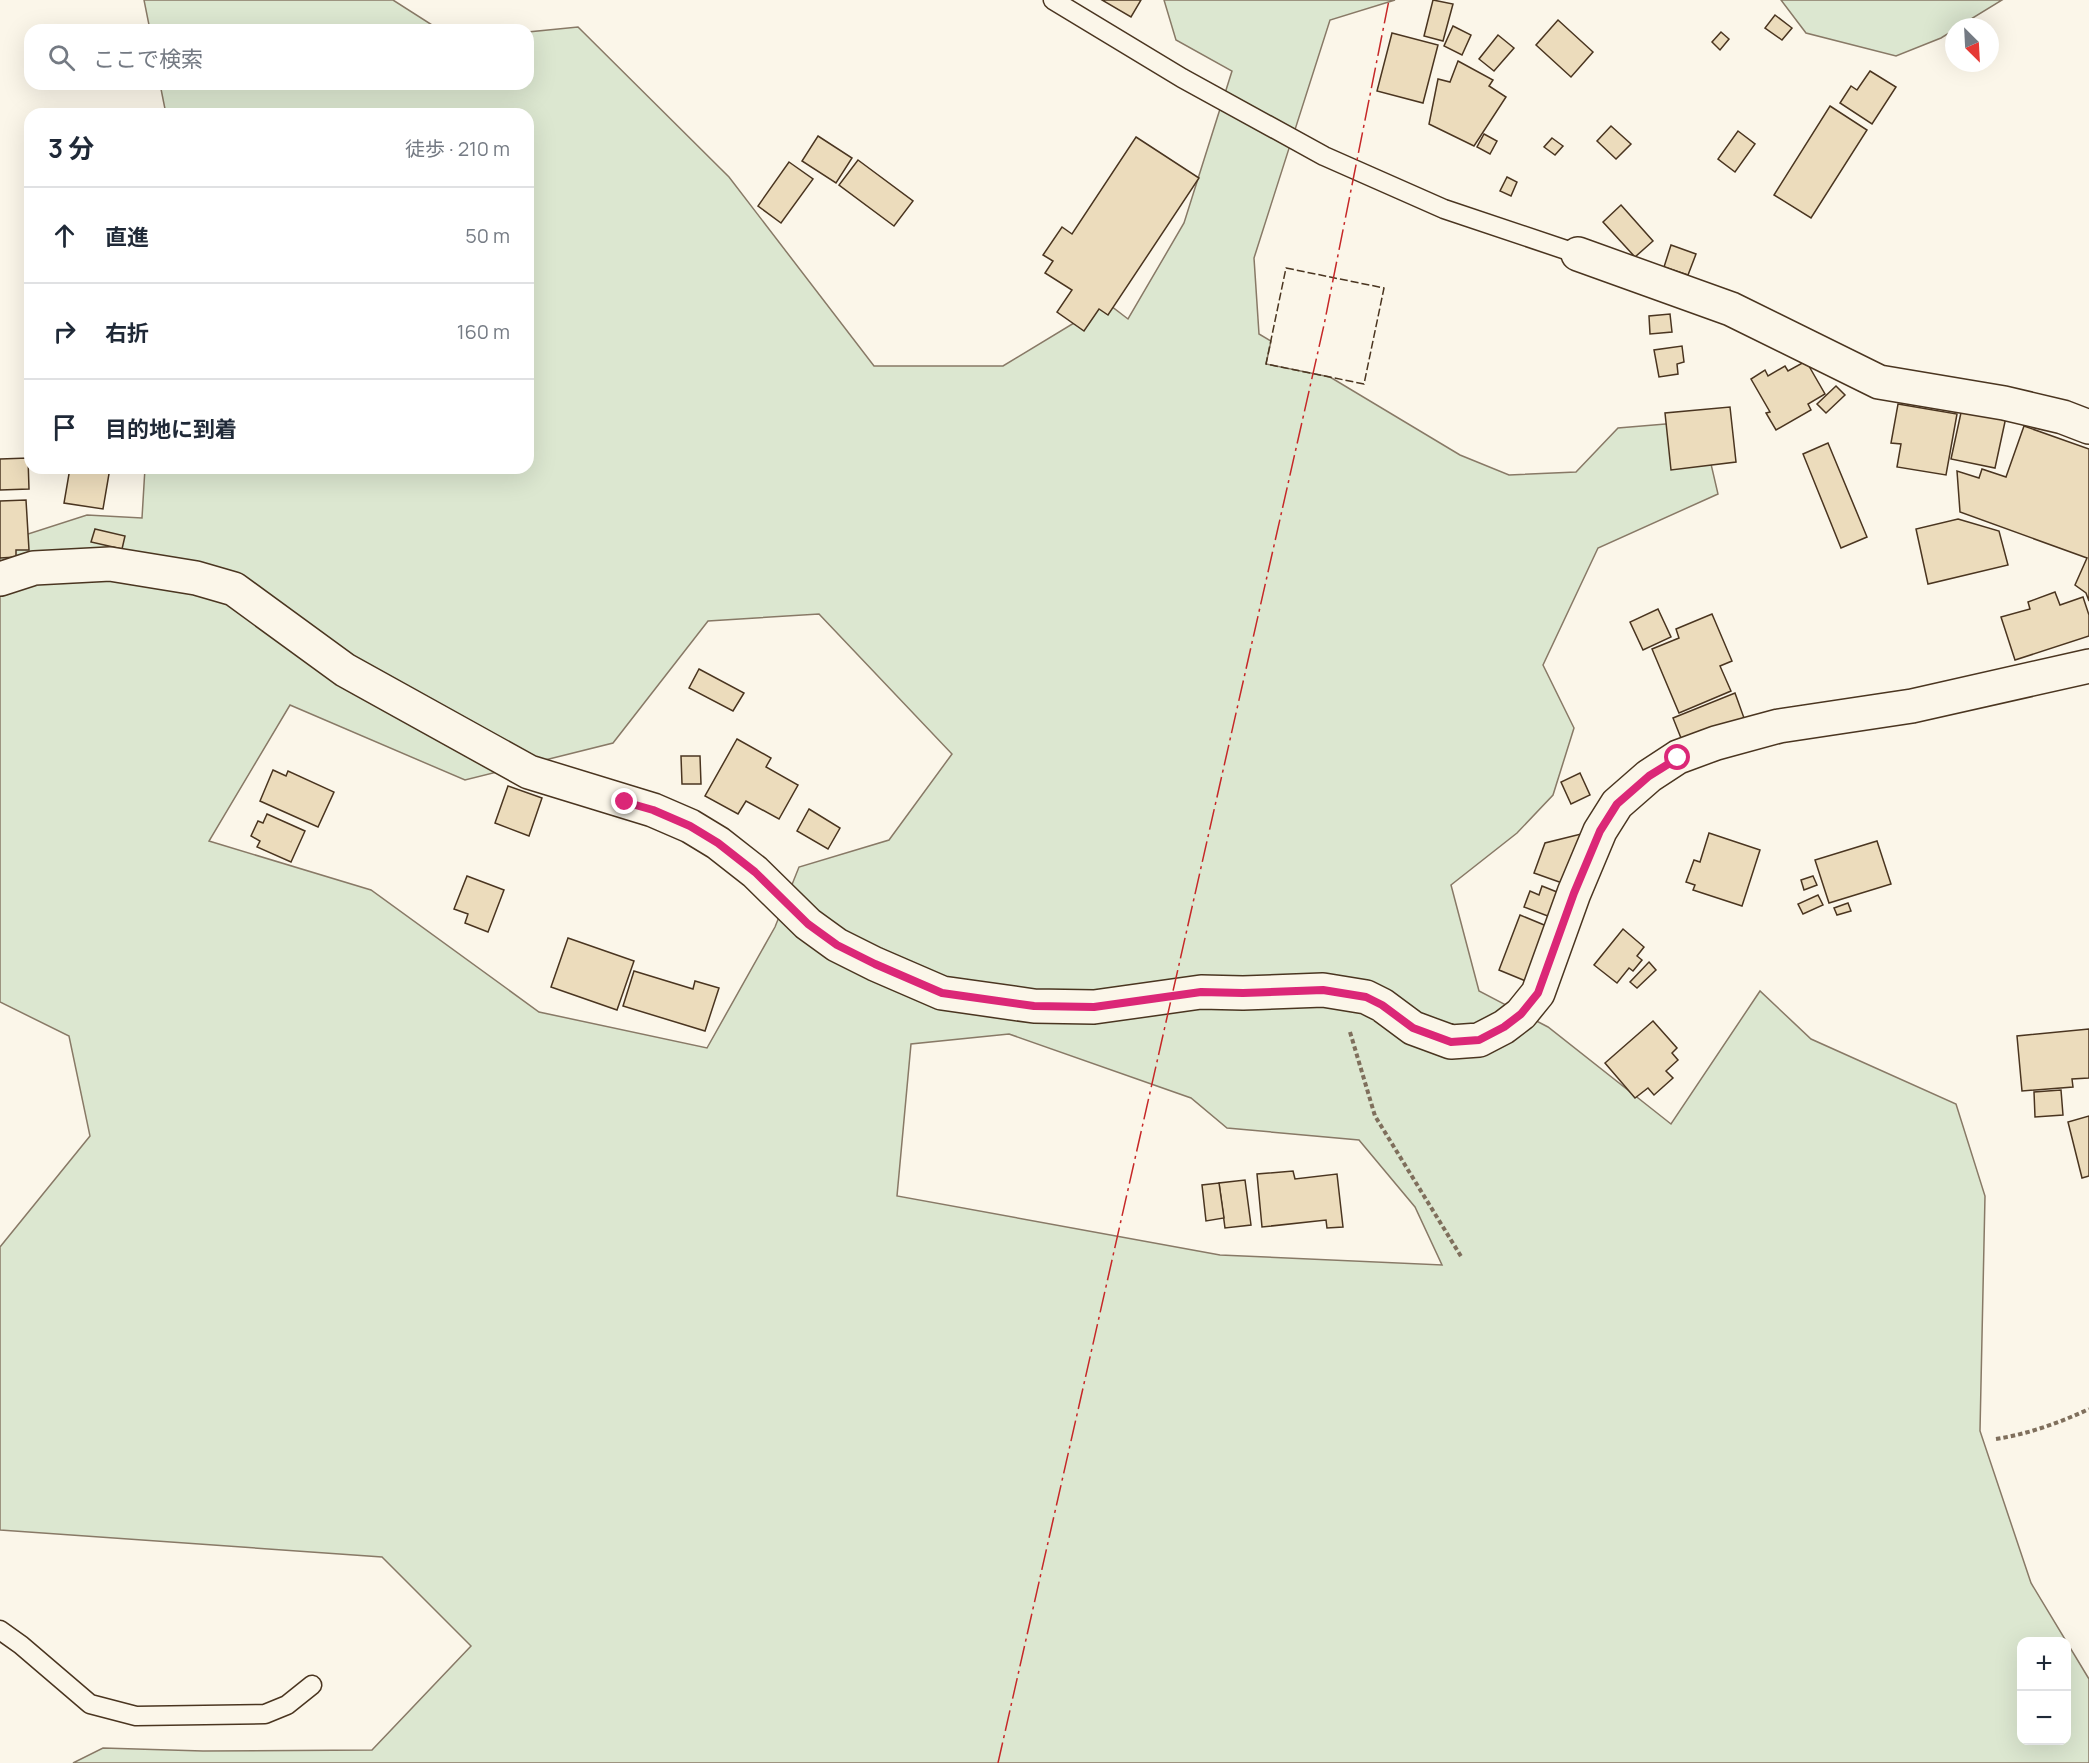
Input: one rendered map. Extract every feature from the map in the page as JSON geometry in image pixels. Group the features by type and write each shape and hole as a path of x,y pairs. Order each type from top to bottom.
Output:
{"street":[{"path":"1578,254 1731,309 1879,382 2004,403 2063,417 2089,428"},
{"path":"0,579 34,568 110,564 196,578 234,589 345,670 529,772 653,810 690,826 718,843 755,872 808,924 837,945 942,993 1034,1006 1094,1007 1201,992 1323,990 1366,997 1382,1005 1413,1028 1451,1042 1479,1040 1504,1027 1521,1014 1538,993 1574,893 1600,831 1617,804 1649,776 1678,758 1716,743 1779,726 1912,706 2089,666"}],"lane":[{"path":"1053,0 1182,78 1324,156 1444,209 1578,254"},
{"path":"0,1630 90,1704 136,1716 265,1714 287,1705 312,1684"}],"path":[{"path":"1343,992 1352,1042 1375,1116 1462,1258"},
{"path":"1996,1439 2063,1421 2089,1409"}],"green space":[{"path":"144,0 393,0 431,24 149,24"},
{"path":"1164,0 1395,0 1330,20 1254,258 1259,334 1271,341 1266,364 1330,377 1460,455 1509,475 1576,472 1618,428 1701,421 1718,494 1598,548 1543,665 1574,728 1553,795 1517,833 1451,885 1479,991 1548,1027 1671,1124 1760,991 1811,1039 1956,1104 1985,1196 1980,1431 2031,1583 2064,1637 2017,1637 2017,1745 2071,1745 2071,1649 2089,1679 2089,1763 73,1763 103,1748 203,1751 372,1750 471,1646 382,1557 0,1530 0,1247 90,1136 69,1036 0,1002 0,543 87,515 142,518 145,474 534,474 534,108 165,108 161,90 534,90 534,31 578,27 729,177 874,366 1003,366 1107,303 1128,319 1184,223 1232,71 1176,40","holes":["819,614 952,754 889,840 799,867 775,927 707,1048 539,1012 371,890 209,841 290,705 465,780 613,743 708,621","1009,1034 1191,1098 1227,1128 1359,1140 1415,1207 1442,1265 1220,1255 897,1196 911,1044"]},
{"path":"1781,0 2002,0 1973,18 1945,18 1945,36 1896,56 1806,33"}],"building":[{"path":"1102,0 1141,0 1131,17"},
{"path":"1433,0 1453,4 1443,41 1424,36"},
{"path":"1775,15 1792,28 1782,40 1765,28"},
{"path":"1558,20 1593,52 1571,77 1536,45"},
{"path":"1453,26 1471,35 1462,55 1444,46"},
{"path":"1721,32 1729,39 1720,50 1712,42"},
{"path":"1392,33 1438,45 1423,103 1377,91"},
{"path":"1498,35 1514,48 1494,71 1479,59"},
{"path":"1458,61 1493,80 1489,86 1506,97 1474,146 1429,124 1438,79 1450,82"},
{"path":"1870,71 1896,87 1872,124 1840,103 1851,86 1857,90"},
{"path":"1830,106 1867,130 1811,218 1774,195"},
{"path":"1611,126 1631,144 1616,159 1597,141"},
{"path":"1738,131 1755,144 1735,172 1718,159"},
{"path":"1484,134 1497,141 1490,154 1477,147"},
{"path":"818,136 852,158 836,183 802,161"},
{"path":"1136,137 1199,178 1108,315 1099,309 1084,331 1057,312 1072,290 1045,273 1053,261 1043,255 1062,227 1072,234"},
{"path":"1552,138 1563,146 1555,155 1544,147"},
{"path":"858,160 913,201 894,226 839,185"},
{"path":"789,162 813,179 781,223 758,206"},
{"path":"1507,177 1517,182 1511,196 1500,191"},
{"path":"1621,205 1653,241 1635,257 1603,222"},
{"path":"1671,245 1696,254 1688,275 1664,267"},
{"path":"1670,314 1672,332 1650,334 1649,316"},
{"path":"1682,346 1684,362 1677,364 1678,374 1659,377 1654,350"},
{"path":"1806,361 1825,394 1808,404 1811,410 1776,430 1766,413 1770,412 1751,379 1765,370 1768,376 1785,366 1788,371"},
{"path":"1836,386 1845,395 1826,413 1817,404"},
{"path":"1898,404 1957,414 1946,475 1897,467 1901,444 1891,443"},
{"path":"1730,407 1736,462 1671,470 1665,413"},
{"path":"1962,408 2006,417 1995,468 1951,459"},
{"path":"2024,426 2089,449 2089,601 2086,593 2075,585 2087,558 1960,512 1957,471 1979,478 1982,469 2006,477"},
{"path":"1828,443 1867,537 1841,548 1803,454"},
{"path":"24,458 24,474 29,474 29,489 0,490 0,459"},
{"path":"69,474 109,474 103,509 64,503"},
{"path":"26,500 29,550 16,550 16,557 0,558 0,501"},
{"path":"1958,519 1999,531 2008,565 1928,584 1916,529"},
{"path":"95,529 125,536 122,549 91,542"},
{"path":"2055,592 2060,605 2083,597 2089,615 2089,636 2015,660 2001,617 2030,609 2028,602"},
{"path":"1658,609 1671,637 1643,650 1630,622"},
{"path":"1712,614 1732,661 1720,666 1731,691 1679,713 1652,649 1679,638 1676,629"},
{"path":"699,669 744,693 733,711 689,688"},
{"path":"1735,693 1744,718 1683,743 1673,718"},
{"path":"737,739 771,758 766,767 798,785 779,819 746,801 738,814 705,796"},
{"path":"681,756 700,756 701,784 682,784"},
{"path":"273,770 286,776 288,771 334,792 318,827 260,801"},
{"path":"1580,773 1590,795 1571,804 1561,782"},
{"path":"508,786 542,798 529,836 495,823"},
{"path":"809,809 840,828 828,849 797,831"},
{"path":"267,814 305,831 291,862 257,847 260,841 251,836 258,821 263,823"},
{"path":"1709,833 1760,850 1742,906 1693,890 1695,885 1686,882 1694,860 1700,862"},
{"path":"1581,834 1565,884 1534,873 1545,843"},
{"path":"1877,841 1891,884 1829,903 1815,860"},
{"path":"467,876 504,890 488,932 465,923 468,914 454,909"},
{"path":"1813,876 1817,885 1804,890 1801,880"},
{"path":"1542,886 1562,894 1553,918 1524,907 1530,891 1539,895"},
{"path":"1818,895 1823,905 1803,914 1798,904"},
{"path":"1848,903 1851,911 1837,915 1834,908"},
{"path":"1520,915 1549,927 1528,982 1499,970"},
{"path":"1623,929 1644,947 1637,956 1642,960 1633,971 1629,968 1617,983 1594,965"},
{"path":"568,938 634,961 617,1010 551,987"},
{"path":"1649,962 1656,970 1637,988 1630,982"},
{"path":"634,971 693,989 695,981 719,988 705,1031 623,1006"},
{"path":"1653,1021 1677,1048 1672,1053 1678,1060 1666,1071 1673,1078 1654,1095 1648,1088 1635,1098 1605,1063"},
{"path":"2089,1029 2089,1078 2072,1079 2073,1087 2022,1091 2017,1036"},
{"path":"2061,1090 2063,1115 2035,1117 2034,1092"},
{"path":"2089,1116 2089,1176 2082,1178 2068,1122"},
{"path":"1293,1171 1295,1179 1337,1174 1343,1227 1327,1228 1326,1220 1262,1227 1257,1174"},
{"path":"1245,1180 1251,1225 1225,1228 1219,1183"},
{"path":"1219,1183 1224,1218 1206,1221 1202,1185"}],"fence":[{"path":"1286,268 1384,288 1364,384 1266,364 1286,268"}],"power":[{"path":"998,1763 1324,325 1389,0"}],"route":[{"path":"625,802 653,810 690,826 718,843 755,872 808,924 837,945 942,993 1034,1006 1094,1007 1201,992 1323,990 1366,997 1382,1005 1413,1028 1451,1042 1479,1040 1504,1027 1521,1014 1538,993 1574,893 1600,831 1617,804 1649,776 1678,758"}]}
